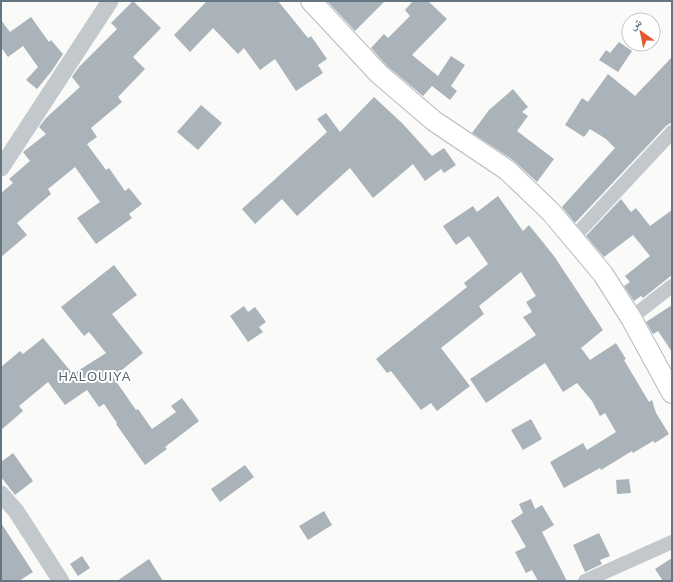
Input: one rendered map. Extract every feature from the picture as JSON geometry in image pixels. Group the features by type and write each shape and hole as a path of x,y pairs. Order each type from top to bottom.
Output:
{"main road":[{"path":"311,1 379,74 434,121 507,170 551,212 574,237 603,274 631,318 672,393"}],"street":[{"path":"1,168 110,1"},
{"path":"574,237 672,132"},
{"path":"631,318 672,286"},
{"path":"1,494 16,511 61,581"},
{"path":"585,581 672,542"}],"building":[{"path":"133,1 161,28 133,57 145,69 118,97 122,102 91,128 97,137 87,144 106,170 109,168 125,191 129,188 142,204 129,214 132,218 96,244 77,218 100,202 75,167 48,189 51,194 17,223 27,235 1,257 1,193 13,183 9,179 30,161 23,152 46,134 39,127 46,118 80,87 72,77 79,67 117,29 111,23"},
{"path":"207,1 278,1 308,38 311,36 327,59 318,65 323,73 296,91 275,59 260,70 244,48 238,54 213,28 190,52 174,35"},
{"path":"327,1 385,1 355,31"},
{"path":"413,1 428,1 447,19 412,55 438,76 451,56 465,65 451,86 457,91 450,100 432,86 423,96 387,66 371,48 384,34 388,38 410,16 405,10"},
{"path":"31,17 49,42 51,40 63,54 37,89 26,80 38,67 23,46 8,57 1,47 1,20 10,32"},
{"path":"619,42 621,43 621,52 631,52 618,72 599,60 606,50 610,53"},
{"path":"672,57 672,122 666,126 575,223 562,207 615,148 606,139 590,129 584,137 565,125 582,98 588,102 608,74 635,96"},
{"path":"513,89 528,107 522,112 528,116 517,131 554,159 537,182 513,160 472,133 489,110"},
{"path":"374,97 403,124 432,156 444,148 456,165 444,173 441,169 425,181 413,164 373,198 350,168 297,216 282,199 255,224 242,209 327,132 317,119 326,113 340,132"},
{"path":"201,105 222,123 198,150 177,132"},
{"path":"498,196 523,231 529,225 554,256 603,330 581,348 590,360 616,343 626,359 624,360 649,402 652,400 656,413 669,434 655,443 653,441 633,453 632,451 601,470 600,468 564,488 550,462 583,443 587,450 616,432 605,413 600,416 592,401 577,383 563,392 545,363 486,403 470,379 536,335 523,317 532,312 526,302 536,296 521,272 479,306 484,314 441,348 470,386 437,411 431,403 421,410 391,371 387,373 376,359 467,287 464,283 488,264 469,236 456,245 443,226 473,206 477,212"},
{"path":"621,199 631,212 636,208 650,226 672,210 672,275 643,298 641,296 634,301 624,286 630,282 625,276 650,256 633,235 604,257 586,236"},
{"path":"114,265 137,295 112,314 143,353 113,377 136,410 138,409 152,429 176,412 171,406 182,398 199,421 165,447 167,449 145,465 104,404 99,407 87,390 65,405 48,382 19,406 23,411 1,430 1,367 20,351 23,354 43,338 73,374 106,353 89,332 84,336 61,307"},
{"path":"672,305 672,352 658,331 653,334 646,322"},
{"path":"244,306 248,312 255,307 266,322 259,327 263,332 248,342 230,316"},
{"path":"531,419 542,439 523,450 511,430"},
{"path":"13,453 33,481 15,495 1,477 1,462"},
{"path":"245,465 254,477 220,502 211,489"},
{"path":"629,479 631,493 617,494 616,480"},
{"path":"531,499 535,509 542,505 554,525 542,532 567,581 538,581 532,570 526,573 515,552 526,547 511,521 523,513 519,504"},
{"path":"324,511 332,525 308,540 299,526"},
{"path":"1,523 33,572 19,581 1,581"},
{"path":"599,533 610,556 600,560 602,564 585,572 573,545"},
{"path":"82,556 90,568 78,576 70,564"},
{"path":"672,558 672,581 663,581 655,569"},
{"path":"149,559 163,581 117,581"}],"district":[{"name":"HALOUIYA","path":"95,376"}]}
